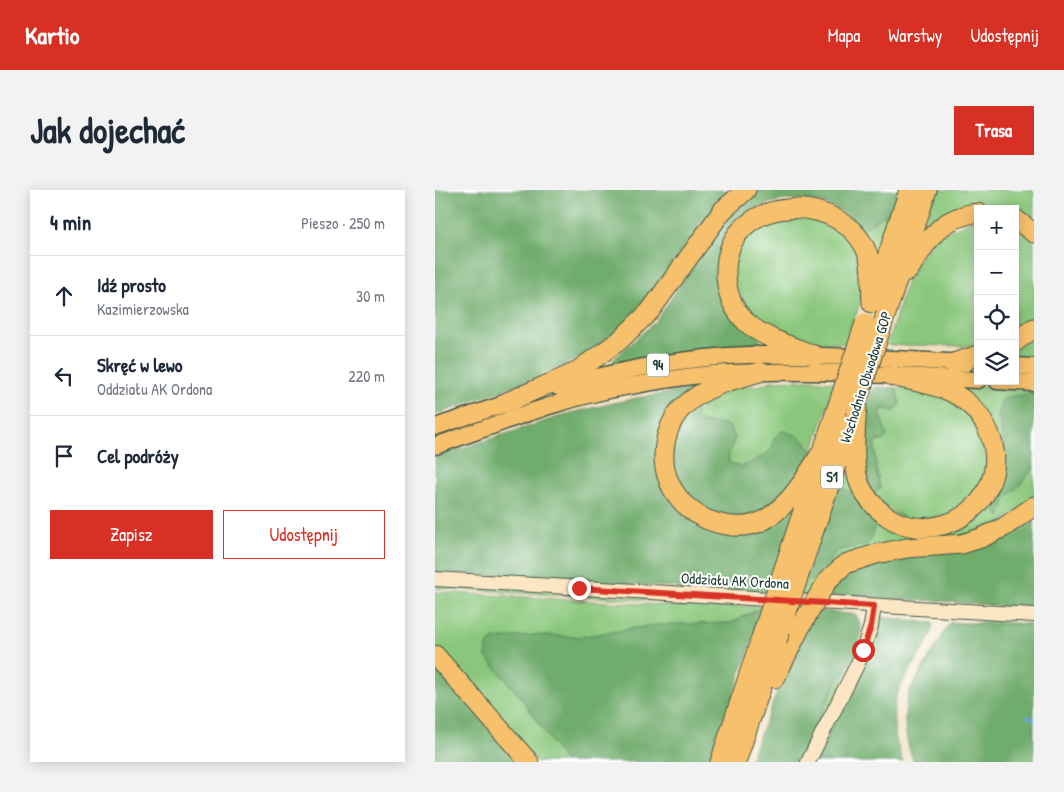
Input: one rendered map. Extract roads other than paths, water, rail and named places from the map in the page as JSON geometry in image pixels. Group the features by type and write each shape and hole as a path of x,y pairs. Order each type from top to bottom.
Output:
{"highway":[{"path":"505,403 574,373 619,341 650,311 712,223 723,210 746,190"},
{"name":"Wschodnia Obwodowa GOP","path":"874,325 872,303 909,190"},
{"name":"Wschodnia Obwodowa GOP","path":"720,762 769,640 799,549 852,401 874,325 894,290 927,190"},
{"path":"816,356 763,335 739,314 730,296 726,265 730,248 749,219 767,208 793,202 820,205 839,215 855,230 865,245 871,272 872,303"},
{"path":"894,290 939,227 960,216 974,214"},
{"path":"1019,222 1034,233"},
{"path":"1018,340 1034,328"},
{"path":"953,363 974,356"},
{"path":"760,372 721,383 704,391 683,407 675,416 668,430 665,443 664,464 670,485 682,502 702,519 717,524 741,526 760,522 782,506 798,488 824,448"},
{"path":"852,401 857,477 861,489 879,511 901,524 925,529 946,525 972,509 981,500 988,488 993,472 993,445 984,422 971,406 949,392 892,376"},
{"name":"Wschodnia Obwodowa GOP","path":"799,549 824,448 852,401"},
{"path":"756,706 773,682 799,630 828,580 845,564 876,554 907,548 962,544 981,538 1004,527 1034,506"},
{"name":"Wschodnia Obwodowa GOP","path":"736,762 756,706 769,640"},
{"path":"435,655 529,762"}],"main road":[{"name":"94","path":"435,427 505,403 585,380 653,366 701,359 748,355 816,356 974,364"},
{"path":"1019,366 1034,367"},
{"name":"94","path":"435,446 548,407 629,386 711,374 760,372 974,380"},
{"path":"1019,382 1034,383"}],"street":[{"name":"Oddziału AK Ordona","path":"435,579 1034,615"},
{"path":"809,762 860,659 871,626 874,606"}],"waterway":[{"path":"1027,716 1034,719"}]}
